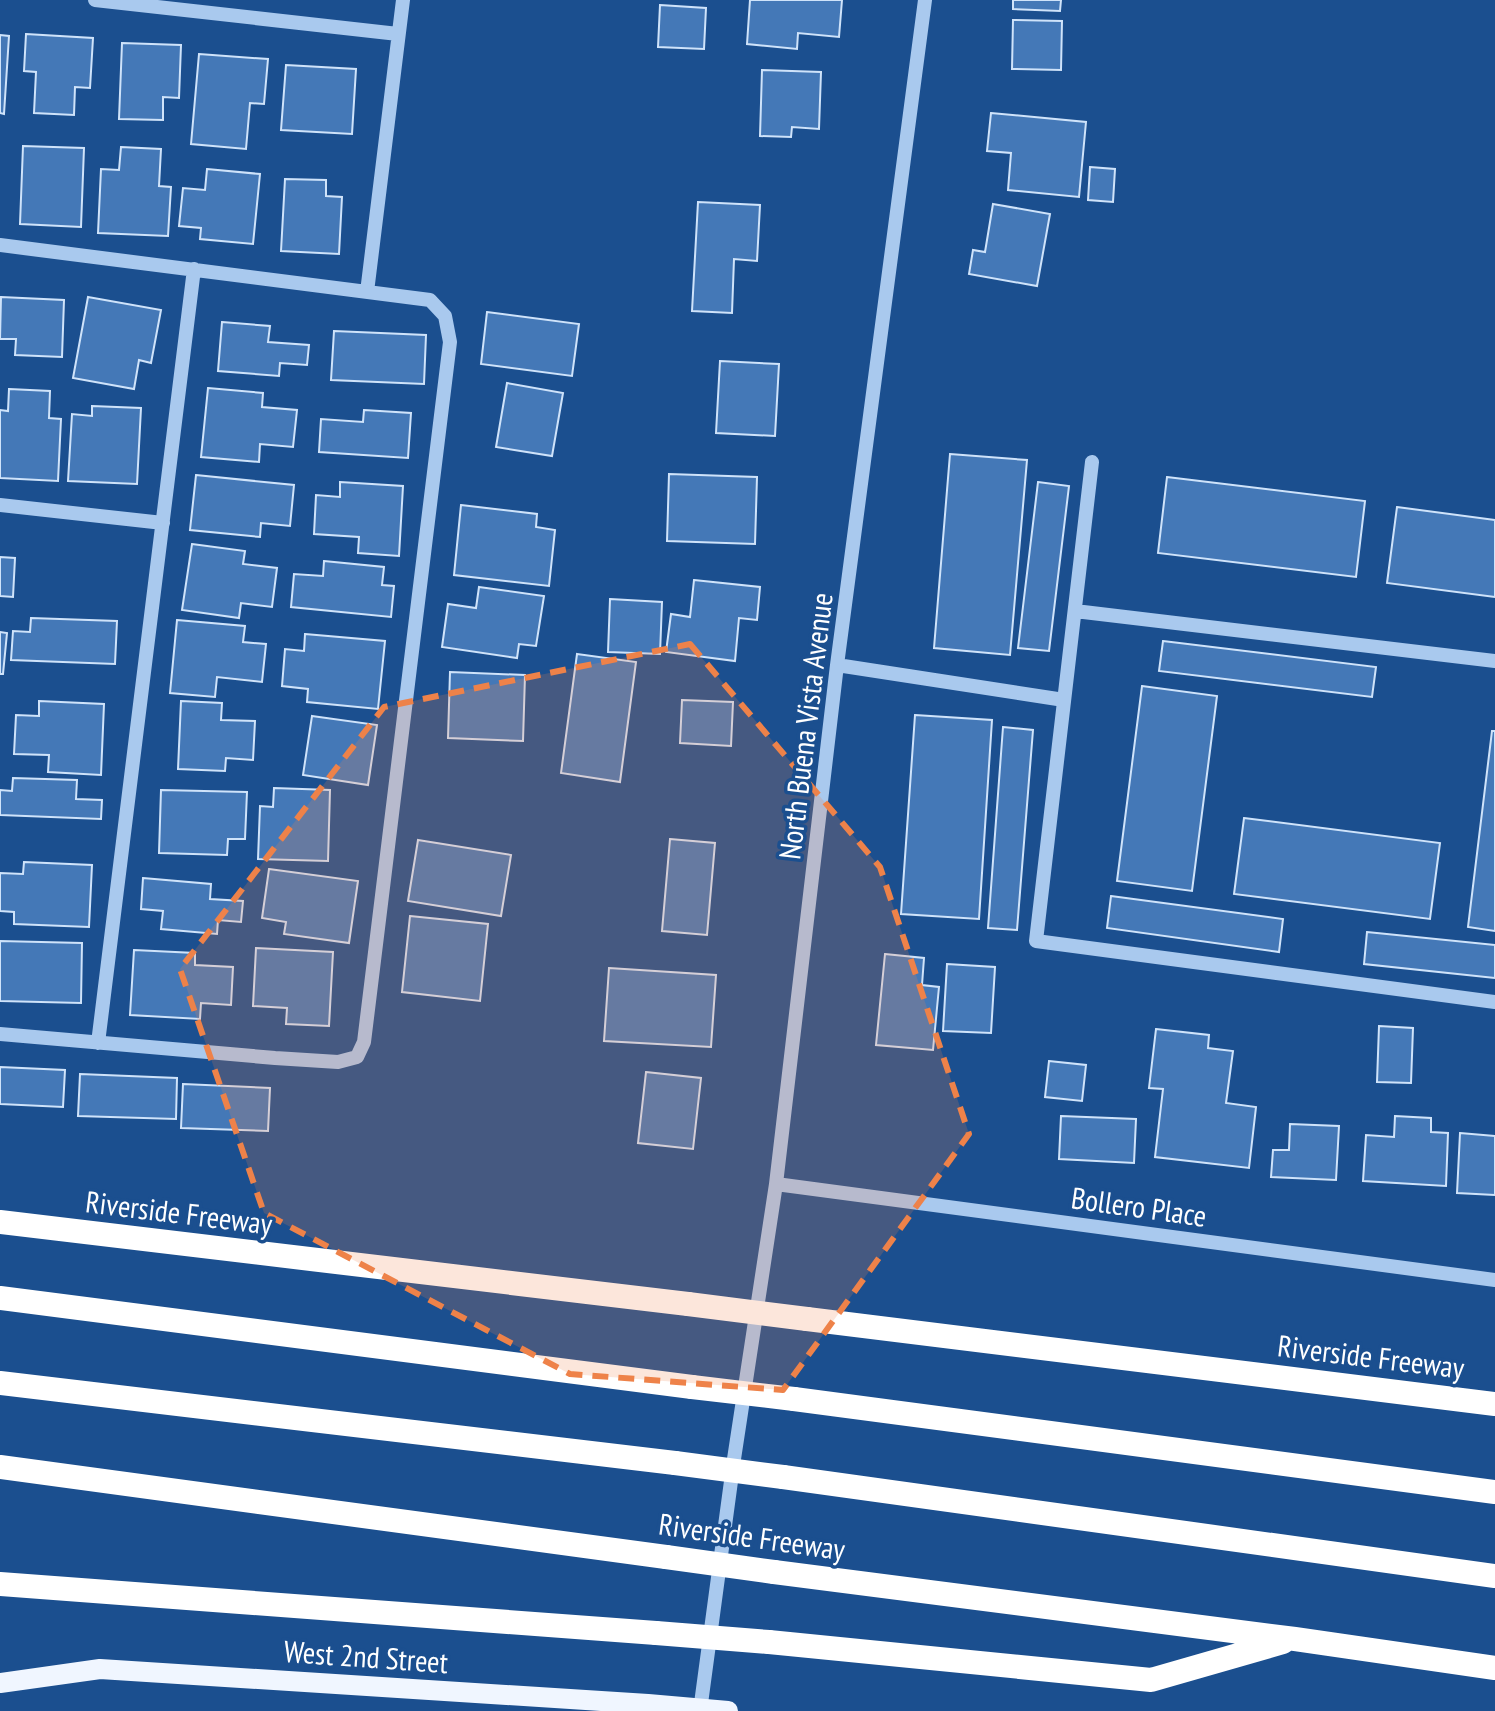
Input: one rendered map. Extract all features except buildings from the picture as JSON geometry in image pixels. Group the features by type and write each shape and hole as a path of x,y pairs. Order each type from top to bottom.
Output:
{"highway":[{"name":"Riverside Freeway","path":"6,1221 1495,1404"},
{"path":"0,1298 1495,1492"},
{"path":"0,1383 675,1463 1495,1576"},
{"name":"Riverside Freeway","path":"0,1467 1495,1668"},
{"path":"0,1584 769,1642 1151,1680 1295,1639"}],"main road":[{"name":"West 2nd Street","path":"0,1683 100,1669 728,1711"}],"street":[{"path":"95,0 398,34"},
{"path":"367,292 403,0"},
{"name":"North Buena Vista Avenue","path":"700,1709 776,1184 837,665 925,0"},
{"path":"0,245 430,300 445,316 450,342 364,1042 357,1057 338,1062 0,1034"},
{"path":"98,1043 194,269"},
{"path":"1092,462 1036,941 1495,1002"},
{"path":"0,505 163,523"},
{"path":"1075,611 1495,661"},
{"path":"837,665 1064,700"},
{"name":"Bollero Place","path":"776,1184 1495,1280"}],"highlighted area":[{"path":"690,644 880,867 969,1134 783,1390 570,1374 264,1213 180,969 384,707"}]}
